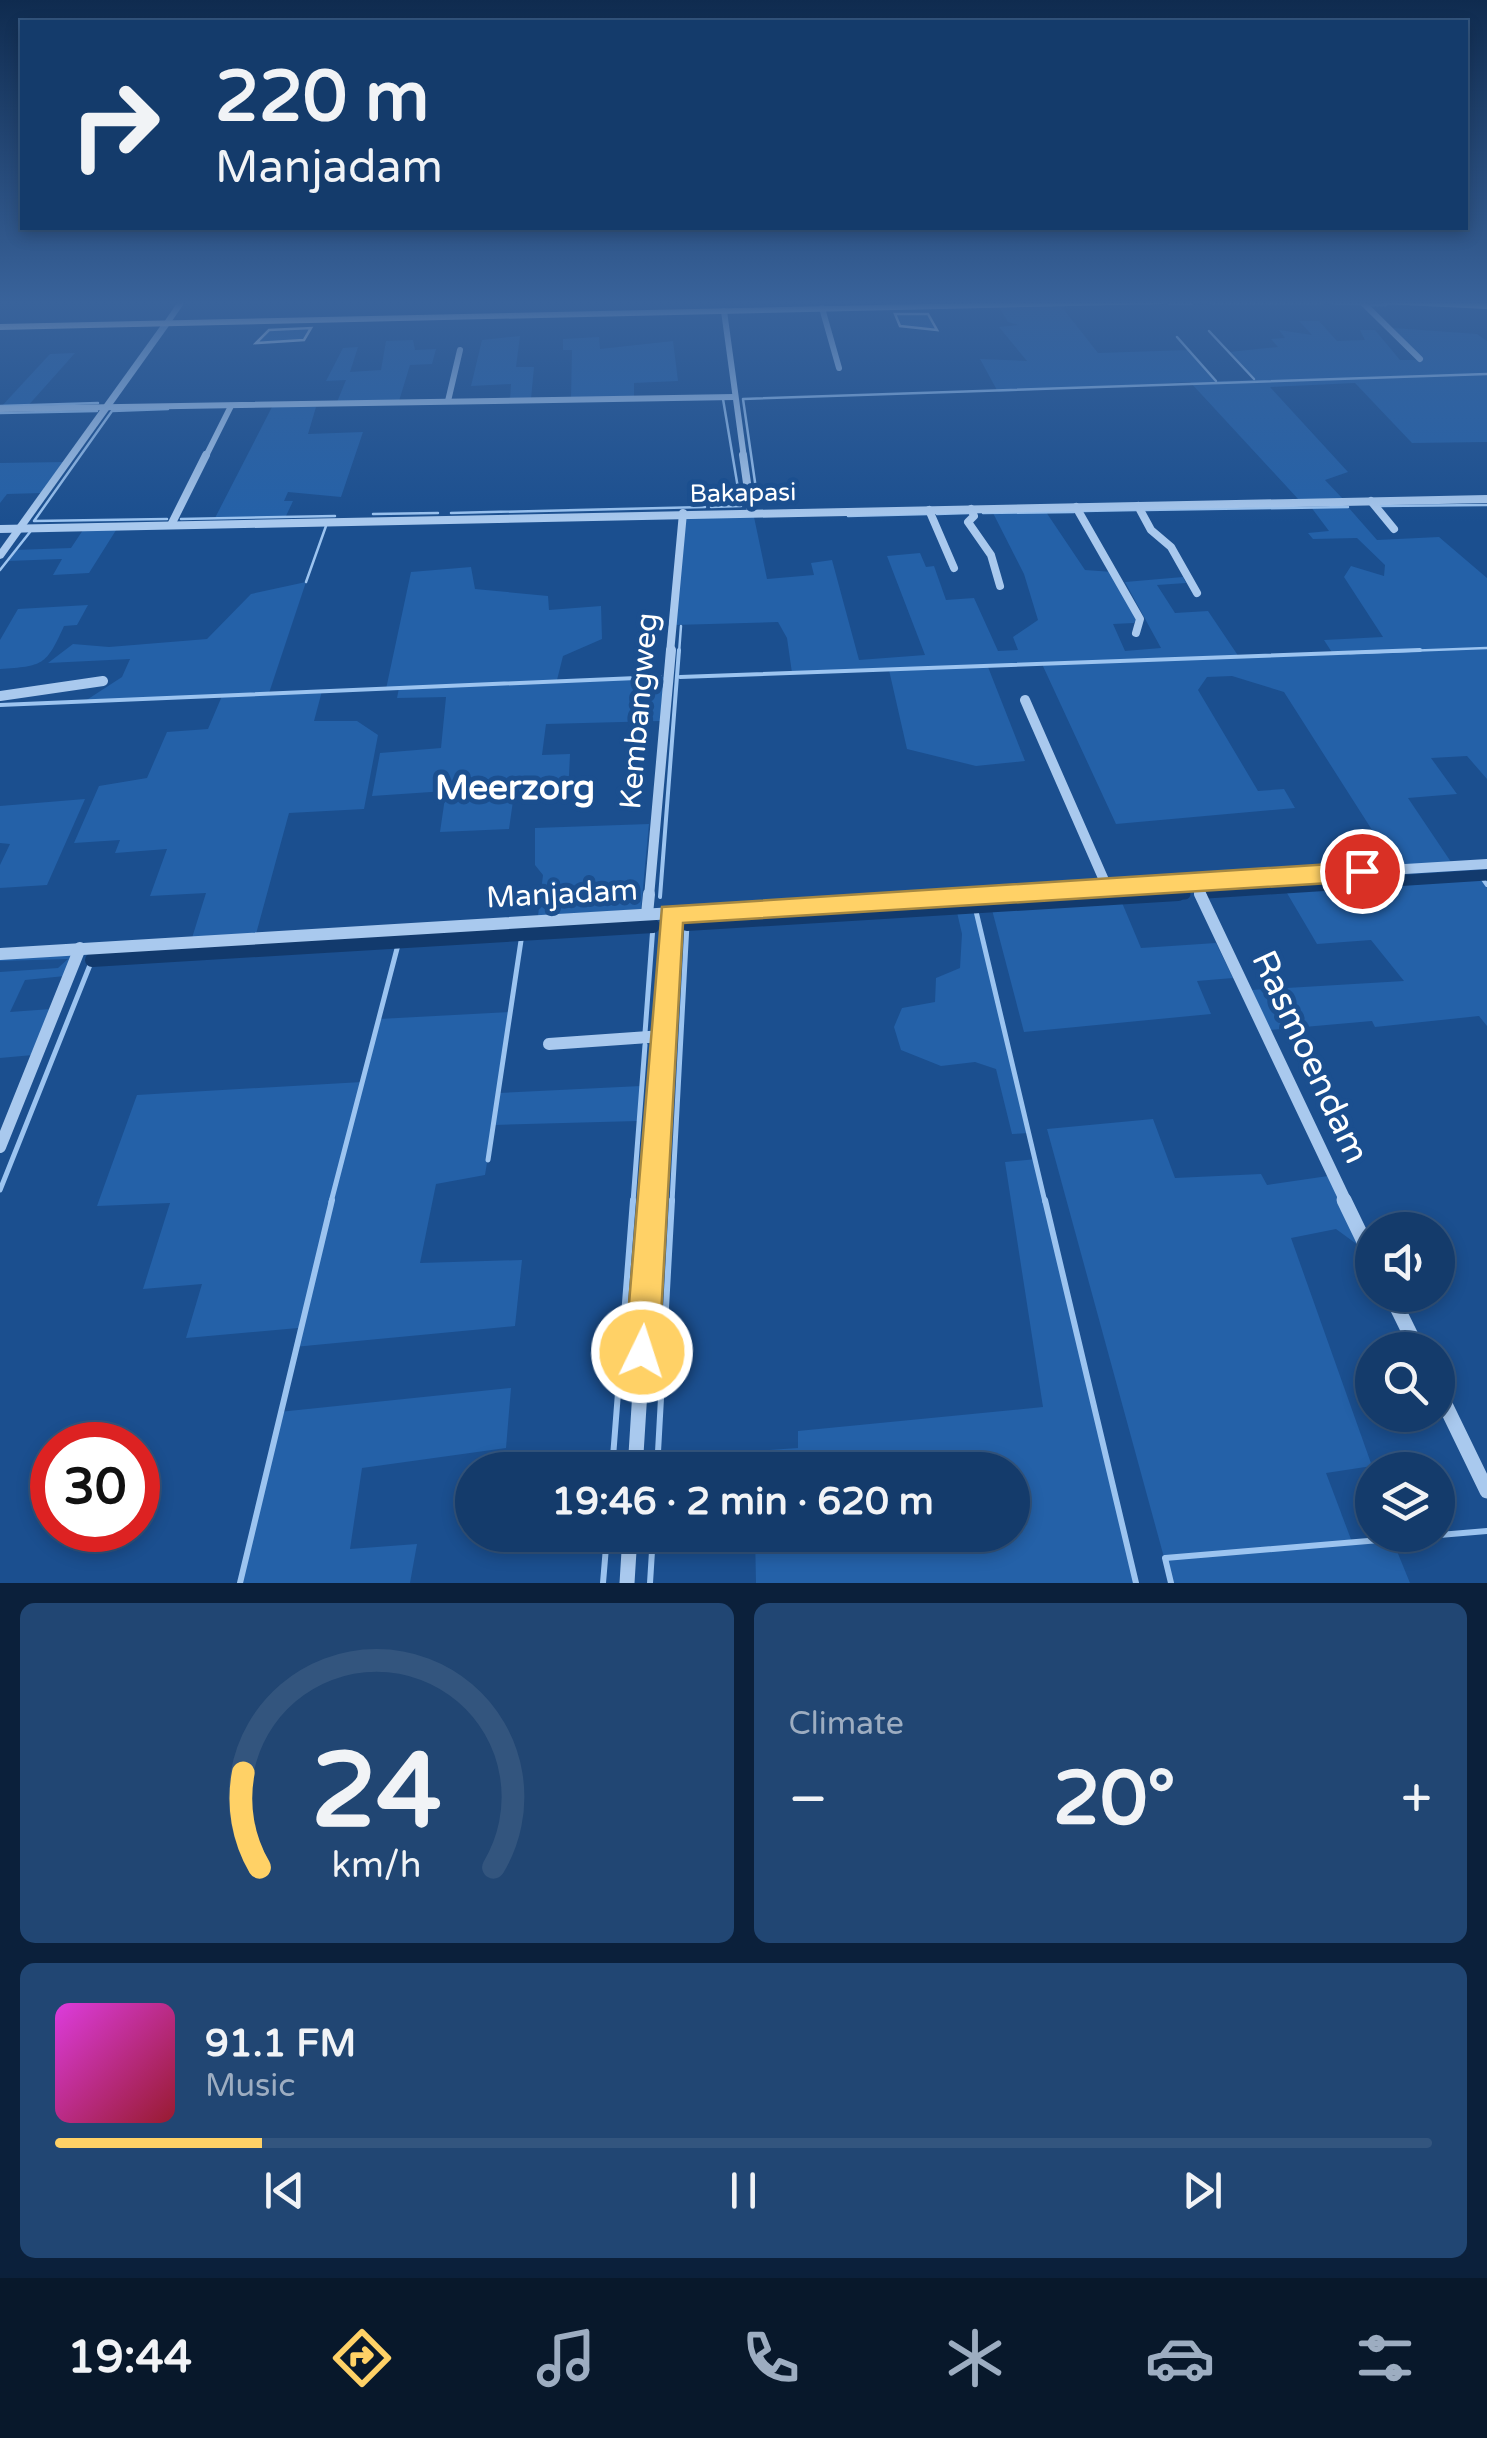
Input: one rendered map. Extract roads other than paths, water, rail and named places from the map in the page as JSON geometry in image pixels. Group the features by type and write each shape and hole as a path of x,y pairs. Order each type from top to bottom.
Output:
{"street":[{"path":"0,556 130,375"},
{"path":"448,401 454,375"},
{"path":"732,375 751,511"},
{"path":"0,409 734,397"},
{"path":"172,523 230,408"},
{"name":"Bakapasi","path":"0,529 1487,499"},
{"path":"1371,501 1394,529"},
{"path":"1138,506 1153,532 1171,547 1197,593"},
{"path":"1076,508 1140,619 1136,633"},
{"path":"972,509 974,516 968,522 991,555 1000,586"},
{"path":"928,510 954,568"},
{"name":"Kembangweg","path":"646,914 683,514"},
{"path":"0,696 56,692 103,681"},
{"path":"1025,700 1107,887"},
{"name":"Manjadam","path":"0,954 1487,864"},
{"name":"Rasmoendam","path":"1194,882 1355,1222"},
{"path":"635,1452 670,914"},
{"path":"0,1147 80,948"},
{"path":"549,1044 662,1036"},
{"path":"1455,1425 1487,1491"},
{"path":"627,1583 629,1552"}],"waterway":[{"path":"1211,375 1216,381"},
{"path":"1250,375 1254,379"},
{"path":"757,496 743,399 1461,375"},
{"path":"711,507 741,506 723,399"},
{"path":"0,406 98,403"},
{"path":"167,519 34,521 112,411 168,409"},
{"path":"0,413 97,411"},
{"path":"1378,506 1487,505"},
{"path":"451,513 705,507"},
{"path":"1145,510 1348,507"},
{"path":"1083,511 1136,510"},
{"path":"983,513 1074,512"},
{"path":"373,514 438,513"},
{"path":"937,514 969,513"},
{"path":"848,516 928,514"},
{"path":"181,519 335,516"},
{"path":"306,582 326,526"},
{"path":"0,570 30,532"},
{"path":"679,653 681,626"},
{"path":"1350,653 1487,648"},
{"path":"660,897 679,650"},
{"path":"680,677 1420,650"},
{"path":"0,705 660,677"},
{"path":"1480,875 1487,885"},
{"path":"1207,893 1487,875"},
{"path":"687,924 1178,894"},
{"path":"1136,897 1185,894"},
{"path":"975,907 1045,1202"},
{"path":"672,1202 687,924"},
{"path":"645,1033 653,926"},
{"path":"92,960 653,926"},
{"path":"488,1160 522,934"},
{"path":"331,1202 399,941"},
{"path":"0,1190 92,960"},
{"path":"633,1202 645,1045"},
{"path":"240,1583 332,1200"},
{"path":"613,1452 633,1200"},
{"path":"658,1452 672,1200"},
{"path":"1045,1200 1136,1583"},
{"path":"1171,1583 1165,1558 1487,1531"},
{"path":"603,1583 606,1552"},
{"path":"650,1583 652,1552"}],"district":[{"name":"Meerzorg","path":"515,788"}]}
